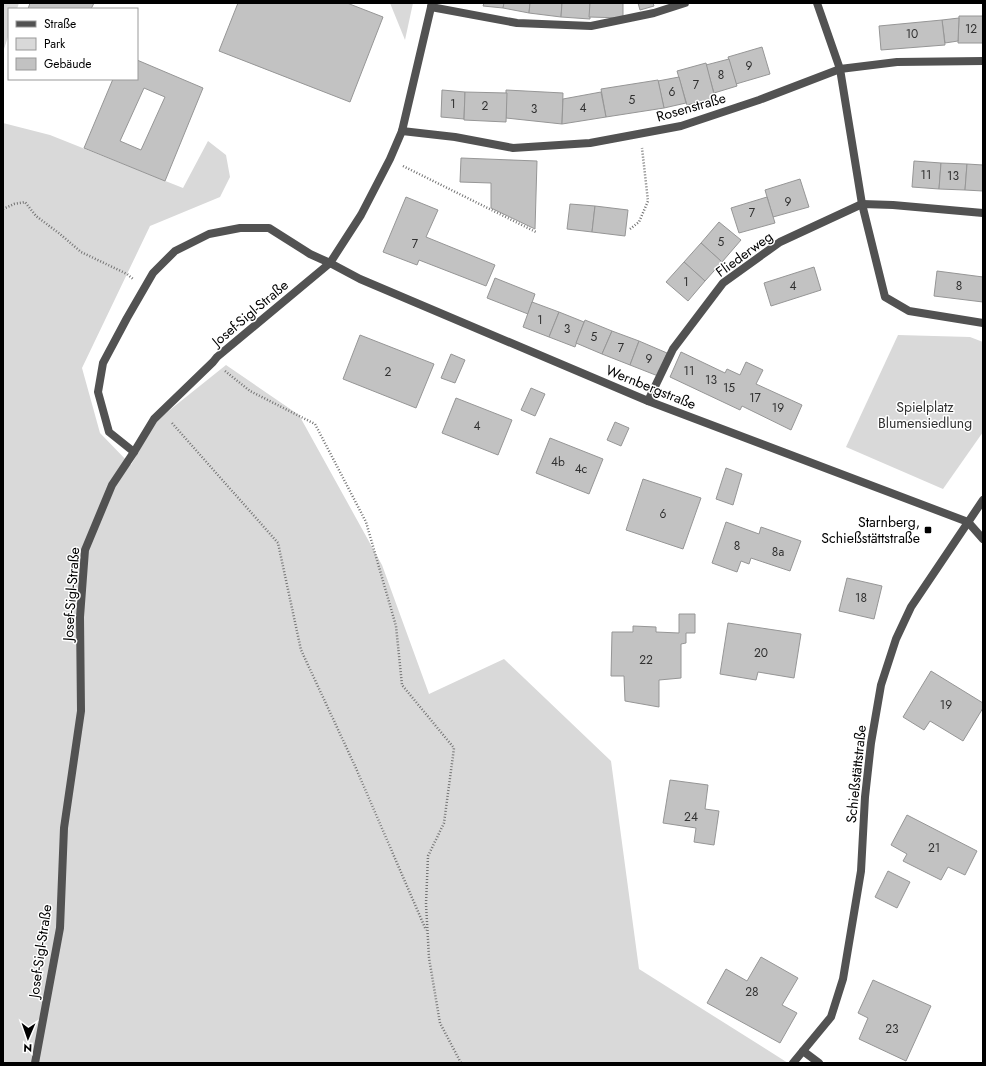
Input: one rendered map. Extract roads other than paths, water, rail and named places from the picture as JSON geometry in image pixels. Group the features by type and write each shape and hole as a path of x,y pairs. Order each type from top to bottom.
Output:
{"street":[{"path":"431,5 517,23 592,26 654,13 685,3"},
{"path":"817,3 840,69 862,204 885,297 909,311 983,323"},
{"name":"Josef-Sigl-Straße","path":"35,1063 60,928 64,828 81,711 80,617 85,550 112,485 154,419 217,357 330,263 361,215 390,160 402,131 431,5"},
{"name":"Rosenstraße","path":"402,131 456,137 513,148 590,143 681,126 759,100 840,69 897,62 983,61"},
{"name":"Fliederweg","path":"648,401 673,349 723,282 780,242 862,204 893,205 983,214"},
{"name":"Wernbergstraße","path":"134,452 108,432 98,392 103,363 153,273 175,251 209,234 240,228 269,228 310,254 360,279 648,401 968,522"},
{"name":"Schießstättstraße","path":"793,1063 831,1017 843,979 861,871 865,797 871,743 880,685 896,639 911,607 983,500"},
{"path":"968,522 983,539"},
{"path":"803,1051 818,1063"}],"place":[{"name":"Starnberg, Schießstättstraße","path":"928,530"}],"park label":[{"name":"Spielplatz Blumensiedlung","path":"925,416"}]}
